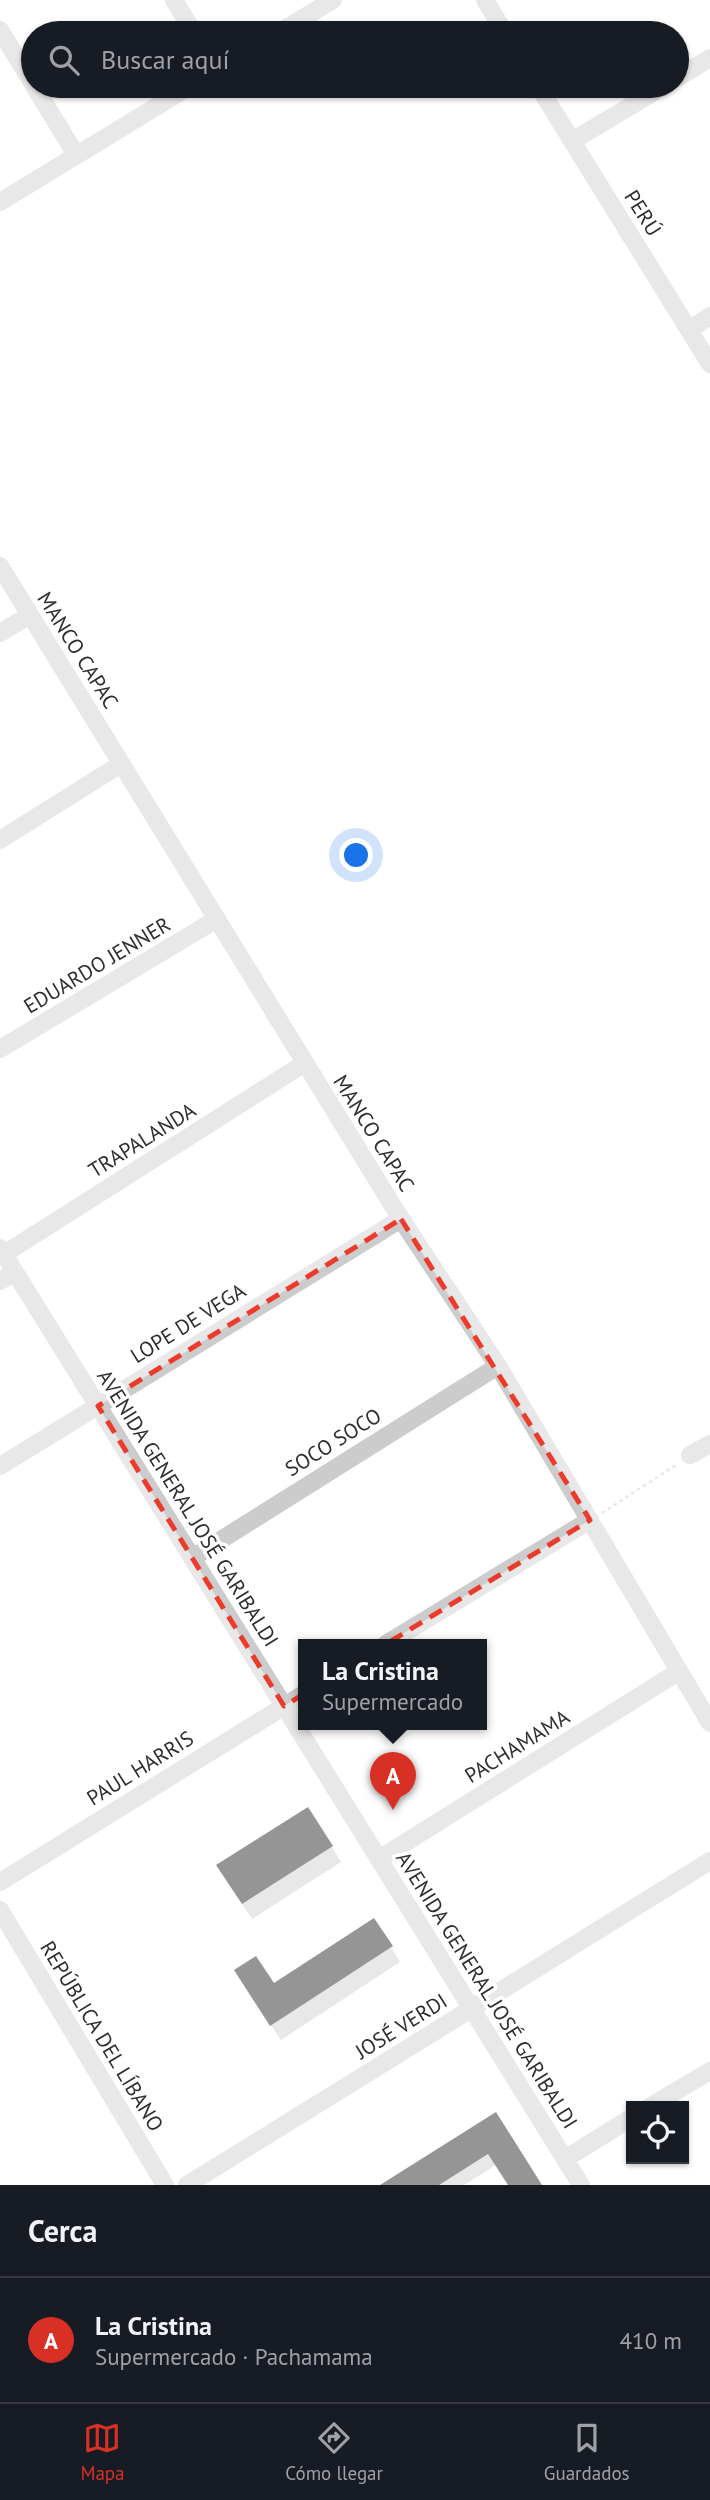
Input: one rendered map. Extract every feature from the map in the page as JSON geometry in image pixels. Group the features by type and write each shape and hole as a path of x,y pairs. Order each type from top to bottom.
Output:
{"street":[{"path":"174,0 187,21"},
{"path":"298,21 333,0"},
{"path":"485,0 498,21"},
{"path":"0,30 21,64"},
{"path":"689,72 709,61"},
{"path":"42,98 75,153"},
{"path":"0,202 75,153 169,98"},
{"name":"PERÚ","path":"545,98 710,364"},
{"path":"572,141 644,98"},
{"path":"689,330 710,316"},
{"name":"MANCO CAPAC","path":"0,566 401,1219 498,1366 710,1723"},
{"path":"0,633 30,615"},
{"path":"0,840 121,764"},
{"name":"EDUARDO JENNER","path":"0,1049 216,919"},
{"name":"TRAPALANDA","path":"2,1251 305,1063"},
{"name":"LOPE DE VEGA","path":"0,1466 401,1219"},
{"name":"AVENIDA GENERAL JOSÉ GARIBALDI","path":"2,1251 8,1276 98,1406 298,1728"},
{"name":"SOCO SOCO","path":"192,1558 498,1366"},
{"path":"690,1455 710,1444"},
{"path":"394,1639 590,1520"},
{"name":"PACHAMAMA","path":"379,1858 678,1672"},
{"name":"PAUL HARRIS","path":"0,1882 298,1698"},
{"name":"AVENIDA GENERAL JOSÉ GARIBALDI","path":"299,1730 581,2185"},
{"name":"JOSÉ VERDI","path":"187,2185 710,1861"},
{"name":"REPÚBLICA DEL LÍBANO","path":"0,1910 165,2185"},
{"path":"659,2101 710,2071"},
{"path":"565,2158 626,2121"}],"path":[{"path":"590,1520 690,1455"}],"highlighted area":[{"path":"401,1219 590,1520 284,1706 98,1406"}],"building":[{"path":"308,1807 333,1846 242,1904 216,1865"},
{"path":"374,1918 393,1946 270,2026 234,1970 256,1956 274,1983"},
{"path":"496,2112 542,2185 508,2185 488,2154 439,2185 380,2185"}],"place":[{"name":"La Cristina","path":"393,1810"}]}
